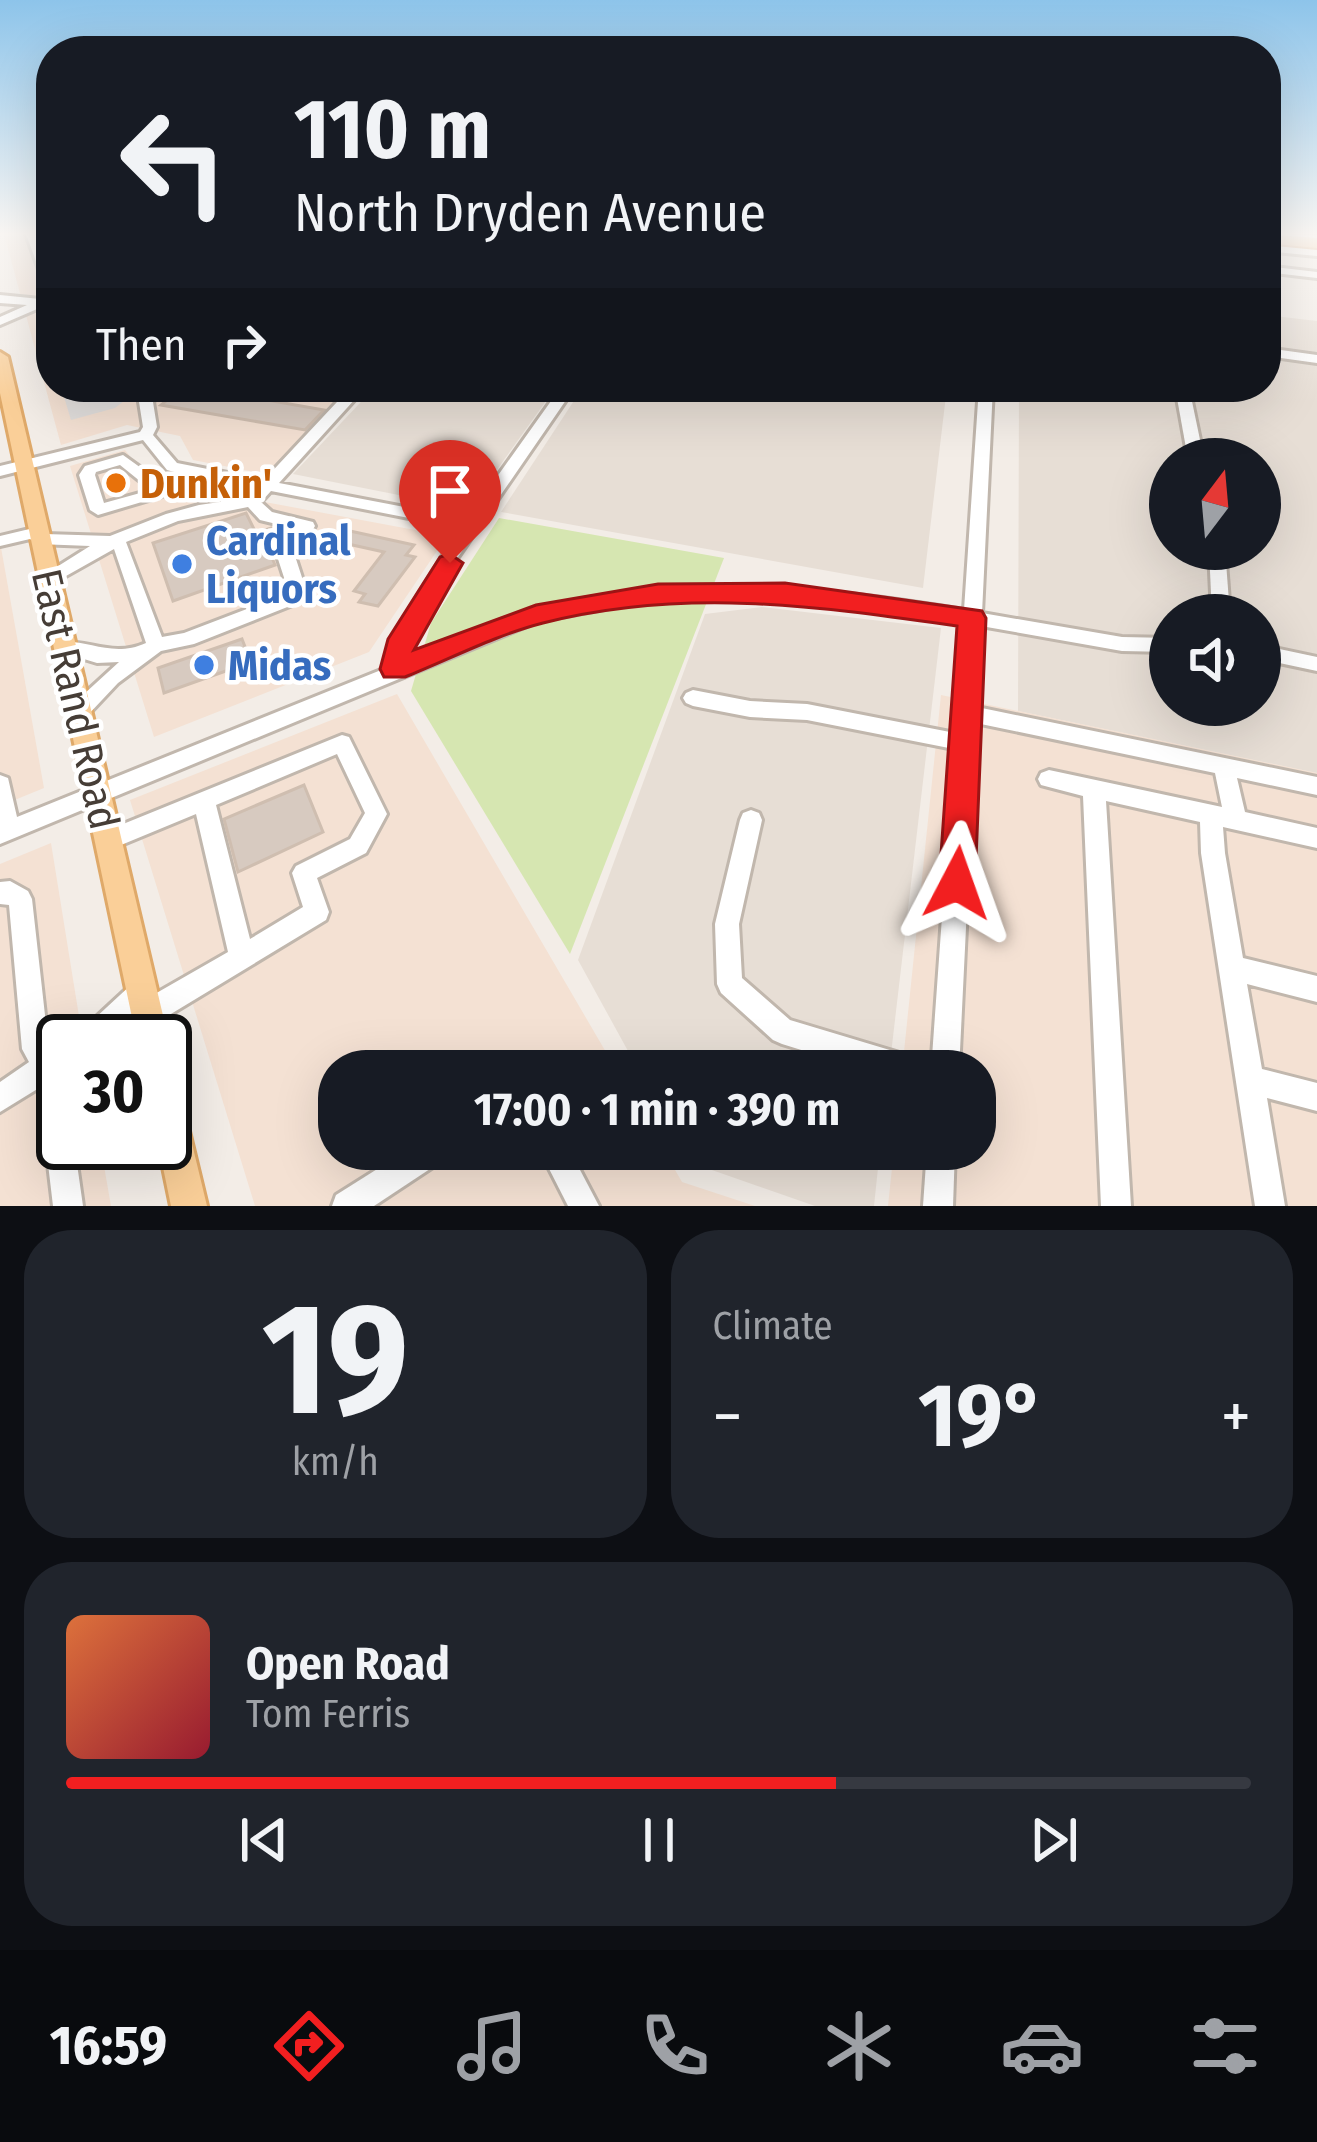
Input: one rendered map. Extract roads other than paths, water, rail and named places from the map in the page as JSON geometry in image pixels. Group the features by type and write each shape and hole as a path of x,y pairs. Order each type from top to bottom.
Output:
{"main road":[{"name":"East Rand Road","path":"1,363 147,1014"},
{"path":"181,1170 189,1206"}],"street":[{"path":"0,299 36,300"},
{"path":"0,321 36,304"},
{"path":"1281,354 1317,359"},
{"path":"146,402 150,427 146,435"},
{"path":"252,502 345,402"},
{"path":"394,669 403,639 473,525 558,402"},
{"path":"946,1050 985,402"},
{"path":"1184,402 1192,438"},
{"path":"0,471 146,435"},
{"path":"146,435 172,467 473,525"},
{"path":"161,490 191,471"},
{"path":"50,579 110,541 225,503 252,502 266,516 307,526 287,559 299,596 150,649 97,656 68,647"},
{"path":"0,542 38,535 121,546 150,649"},
{"path":"0,784 4,832 394,669 536,615 658,593 785,592 1149,645"},
{"path":"80,711 150,649"},
{"path":"1281,656 1317,664"},
{"path":"693,698 750,709 807,712 965,742"},
{"path":"968,712 1317,785"},
{"path":"109,840 341,743 376,814 358,846 304,873 316,913 150,1014"},
{"path":"1223,766 1232,968 1270,1206"},
{"path":"1048,779 1317,838"},
{"path":"1094,789 1116,1206"},
{"path":"204,800 242,958"},
{"path":"752,820 727,924 730,984 782,1031 844,1050"},
{"path":"0,892 20,899 36,1050"},
{"path":"1232,968 1317,989"},
{"path":"0,1098 36,1074"},
{"path":"1250,1080 1317,1097"},
{"path":"65,1170 68,1206"},
{"path":"347,1206 403,1170"},
{"path":"564,1170 584,1206"},
{"path":"938,1206 940,1170"}],"place":[{"name":"Dunkin'","path":"116,483"},
{"name":"Cardinal Liquors","path":"182,564"},
{"name":"Midas","path":"204,665"}]}
